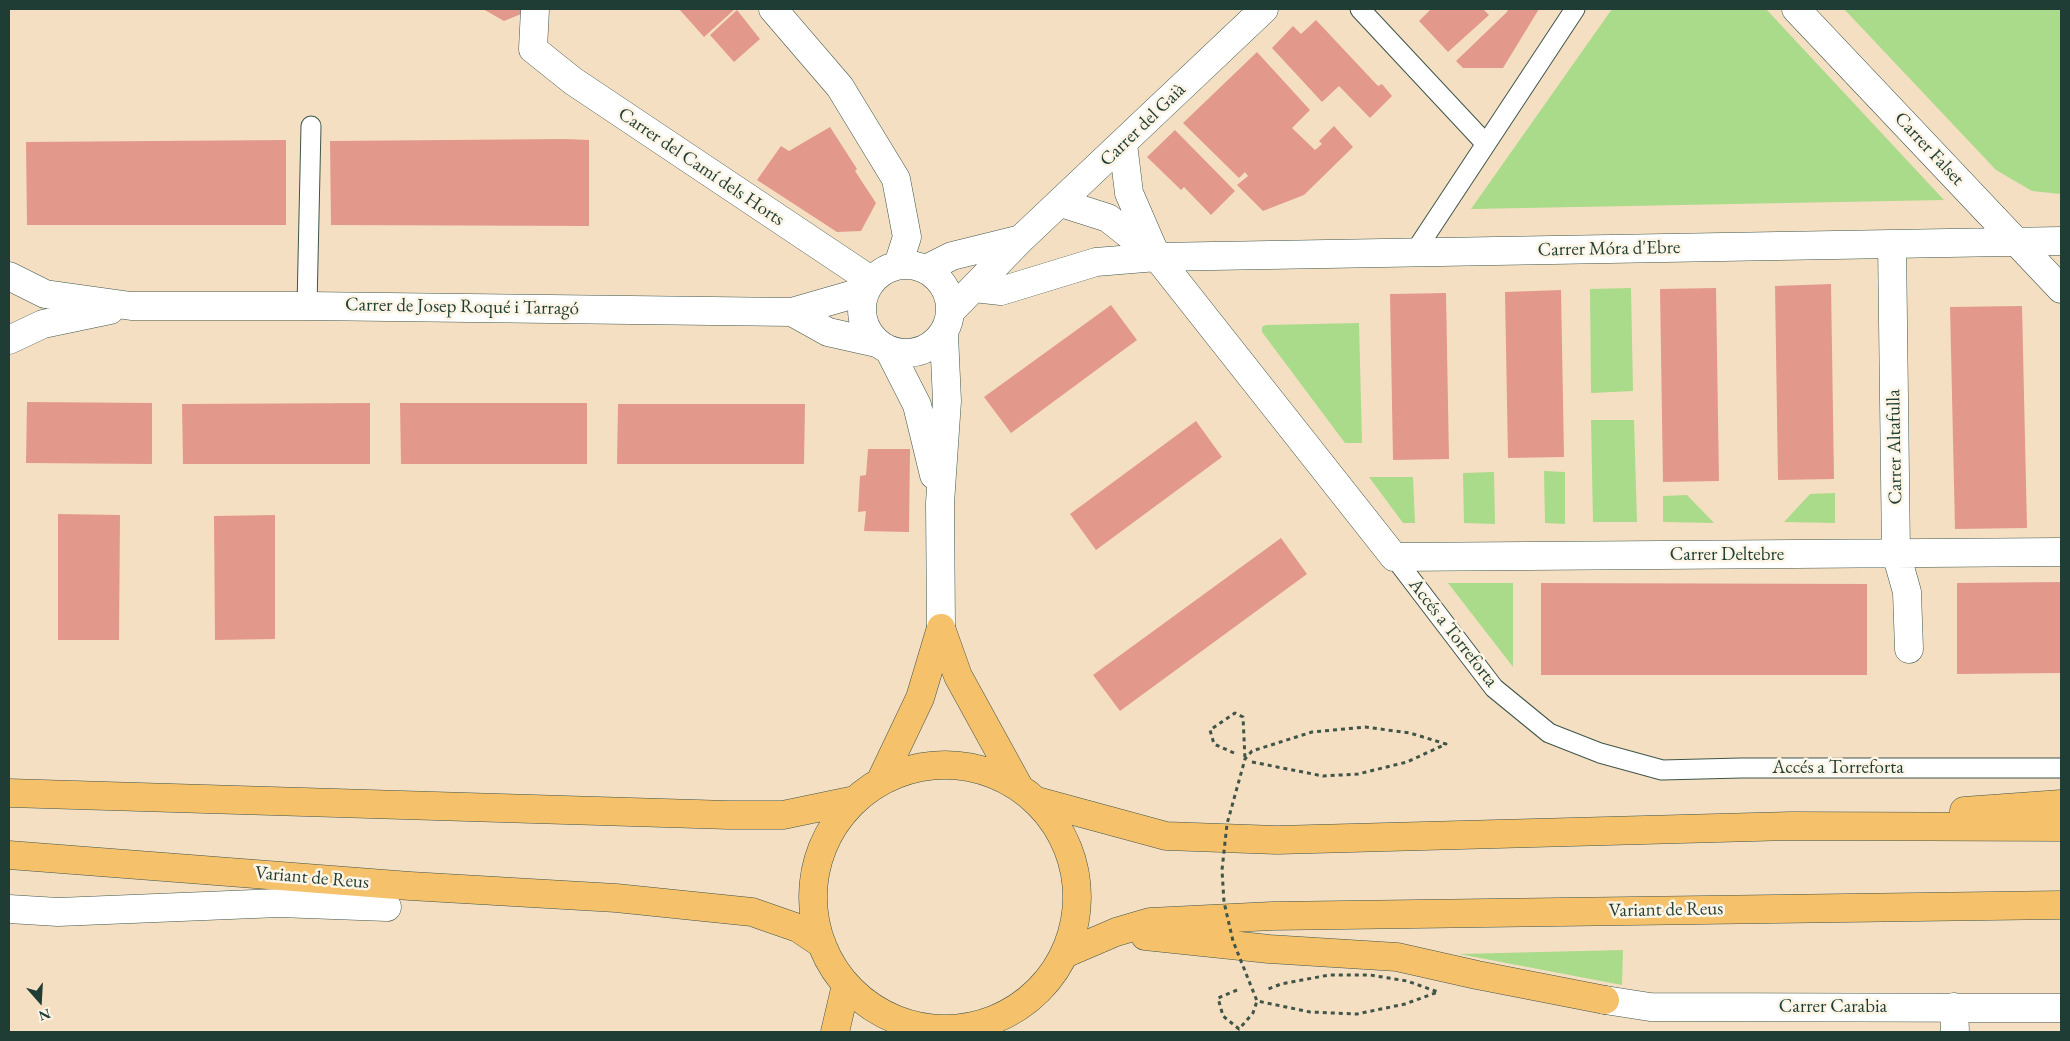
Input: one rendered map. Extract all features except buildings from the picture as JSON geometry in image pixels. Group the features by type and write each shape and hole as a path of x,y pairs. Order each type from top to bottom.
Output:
{"highway":[{"path":"880,782 920,698 941,628"},
{"path":"941,628 958,676 1028,794 1051,817 1063,836 1072,857 1077,901 1075,923 1067,953 1039,989 1018,1006 985,1022 968,1027 937,1031 899,1021 879,1011 846,984 832,965 822,944 814,914 813,882 820,852 835,824 855,800 880,782 902,772 926,766 950,765 974,768 997,776 1028,794 1166,836 1277,840 1791,826 2061,827"},
{"path":"9,793 614,812 783,815 855,800"},
{"path":"1791,826 2061,804"},
{"name":"Variant de Reus","path":"9,855 410,886 616,898 752,912 798,928 822,944"},
{"path":"388,907 410,886"},
{"name":"Variant de Reus","path":"1067,953 1116,932 1150,922 1272,916 2061,905"},
{"path":"1116,932 1270,950 1397,957 1605,1000"},
{"path":"835,1032 846,984"}],"street":[{"name":"Carrer del Camí dels Horts","path":"535,9 533,49 573,81 869,286"},
{"path":"773,9 840,87 896,179 908,237 898,265"},
{"name":"Carrer del Gaià","path":"947,323 974,288 1020,239 1061,203 1264,9"},
{"name":"Carrer Falset","path":"1796,9 2061,289"},
{"path":"1123,144 1129,193 1157,257"},
{"path":"1061,203 1108,218 1157,257"},
{"name":"Carrer del Gaià","path":"926,269 952,256 1020,239"},
{"name":"Carrer Móra d'Ebre","path":"974,288 1001,291 1096,262 1157,257 2061,241"},
{"name":"Carrer Altafulla","path":"1892,244 1896,554 1907,592 1908,649"},
{"name":"Accés a Torreforta","path":"1157,257 1394,557"},
{"path":"940,504 917,405 883,348 865,328 861,310 869,286 878,274 898,265 912,265 926,269 940,279 949,294 947,401 940,504 941,628"},
{"name":"Carrer de Josep Roqué i Tarragó","path":"9,276 45,294 131,306 307,306 792,312"},
{"path":"792,312 869,286"},
{"name":"Carrer de Josep Roqué i Tarragó","path":"9,340 44,324 131,306"},
{"path":"792,312 828,332 910,354 929,348 947,323"},
{"name":"Carrer Deltebre","path":"1394,557 2061,552"},
{"path":"9,909 58,912 279,903 388,907"},
{"name":"Carrer Carabia","path":"1605,1000 1650,1007 1954,1020 2061,1008"}],"lane":[{"path":"1360,9 1486,144"},
{"path":"1414,253 1576,9"},
{"path":"307,306 311,126"},
{"name":"Accés a Torreforta","path":"1394,557 1494,688 1549,733 1600,753 1662,770 1741,768 2061,768"}],"path":[{"path":"1234,753 1214,744 1210,730 1234,713 1243,717 1245,760 1227,824 1222,870 1224,902 1233,941 1257,1001 1253,1013 1239,1029 1223,1016 1218,998 1237,990"},
{"path":"1245,760 1252,751 1312,732 1365,727 1410,733 1446,744 1407,762 1358,774 1323,776 1252,762"},
{"path":"1257,1001 1310,1012 1357,1014 1405,1004 1438,992 1407,981 1370,975 1329,976 1281,984 1266,990"}],"green space":[{"path":"1612,9 1766,9 1944,200 1471,209"},
{"path":"1844,9 2061,9 2061,194 2032,191 1996,170"},
{"path":"1631,288 1633,391 1591,393 1590,289"},
{"path":"1359,323 1362,443 1345,443 1262,332 1262,327 1266,325"},
{"path":"1591,420 1634,420 1637,522 1593,522"},
{"path":"1544,471 1565,472 1565,524 1545,523"},
{"path":"1494,472 1495,524 1464,523 1463,473"},
{"path":"1369,477 1413,477 1415,523 1403,523"},
{"path":"1835,493 1835,523 1784,522 1810,494"},
{"path":"1687,495 1714,523 1663,522 1663,496"},
{"path":"1448,583 1513,583 1513,667"},
{"path":"1623,950 1622,985 1459,954"}]}
